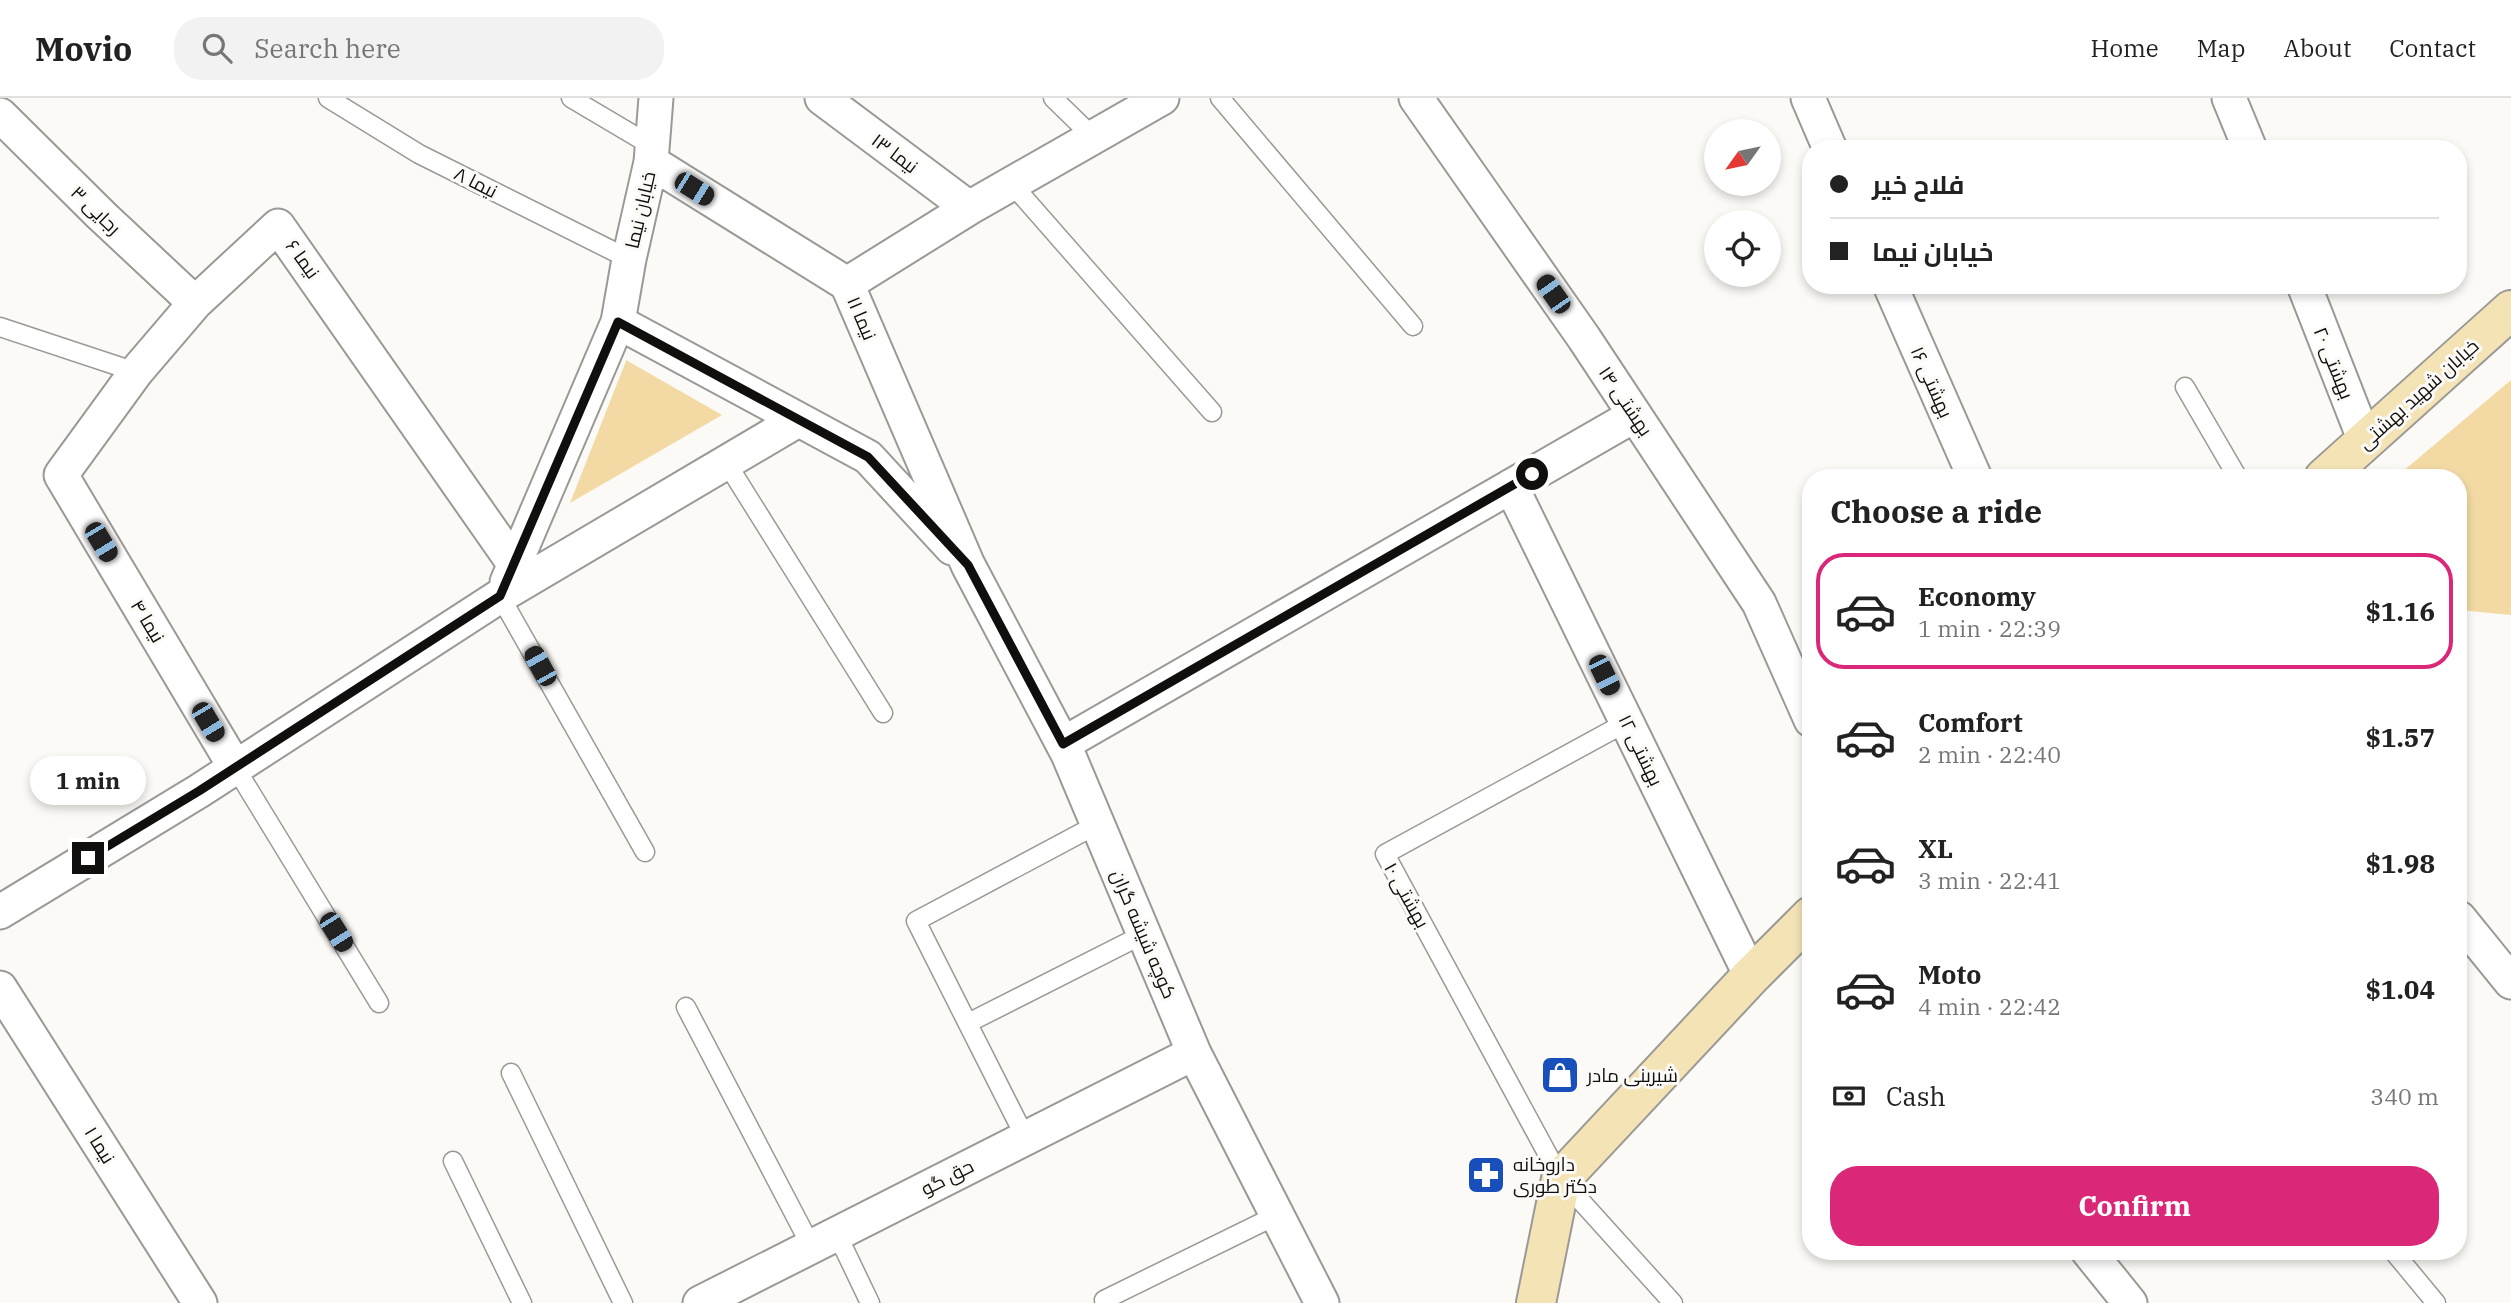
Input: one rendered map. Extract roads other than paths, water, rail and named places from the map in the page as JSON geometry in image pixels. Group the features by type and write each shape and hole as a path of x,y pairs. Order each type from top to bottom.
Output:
{"main road":[{"name":"خیابان شهید بهشتی","path":"2334,469 2511,310"},
{"path":"1536,1303 1561,1179 1802,925"}],"street":[{"name":"خیابان نیما","path":"500,596 618,322 652,154 656,98"},
{"name":"نیما ۱۳","path":"822,98 969,208"},
{"path":"847,284 1011,183 1162,98"},
{"name":"بهشتی ۱۴","path":"1416,98 1635,415 1759,603 1802,700"},
{"path":"1808,98 1826,140"},
{"path":"2230,98 2246,140"},
{"name":"رجایی ۳","path":"0,115 195,303"},
{"name":"نیما ۱۱","path":"652,154 847,284 968,565"},
{"name":"نیما ۶","path":"61,475 136,372 195,303 278,226 515,565"},
{"name":"بهشتی ۱۶","path":"1894,294 1971,469"},
{"name":"بهشتی ۲۰","path":"2308,294 2365,441"},
{"path":"618,322 868,457 968,565"},
{"path":"1063,744 1635,415"},
{"path":"0,912 234,767 500,596 798,420"},
{"name":"نیما ۴","path":"61,475 234,767"},
{"name":"بهشتی ۱۲","path":"1511,486 1751,976"},
{"name":"کوچه شیشه گران","path":"968,565 1063,744 1194,1053 1322,1303"},
{"path":"2467,928 2511,982"},
{"name":"نیما ۱","path":"0,988 200,1303"},
{"name":"حق گو","path":"700,1303 1194,1053"},
{"path":"2095,1260 2130,1303"}],"lane":[{"name":"نیما ۸","path":"328,98 419,154 629,259"},
{"path":"571,98 652,154"},
{"path":"1053,98 1093,137"},
{"path":"1220,98 1413,326"},
{"path":"1011,183 1212,412"},
{"path":"0,327 136,372"},
{"path":"2185,387 2233,469"},
{"path":"726,462 883,713"},
{"path":"500,596 645,852"},
{"name":"بهشتی ۱۰","path":"1561,1179 1385,854 1627,722"},
{"path":"234,767 379,1003"},
{"path":"1025,1137 915,921 1098,824"},
{"path":"968,1023 1144,934"},
{"path":"686,1007 824,1240 870,1303"},
{"path":"511,1073 623,1303"},
{"path":"453,1161 522,1303"},
{"path":"1561,1179 1672,1303"},
{"path":"1104,1300 1278,1215"},
{"path":"2400,1260 2436,1303"}],"place":[{"name":"شیرینی مادر","path":"1560,1075"},
{"name":"داروخانه دکتر طوری","path":"1486,1175"}]}
